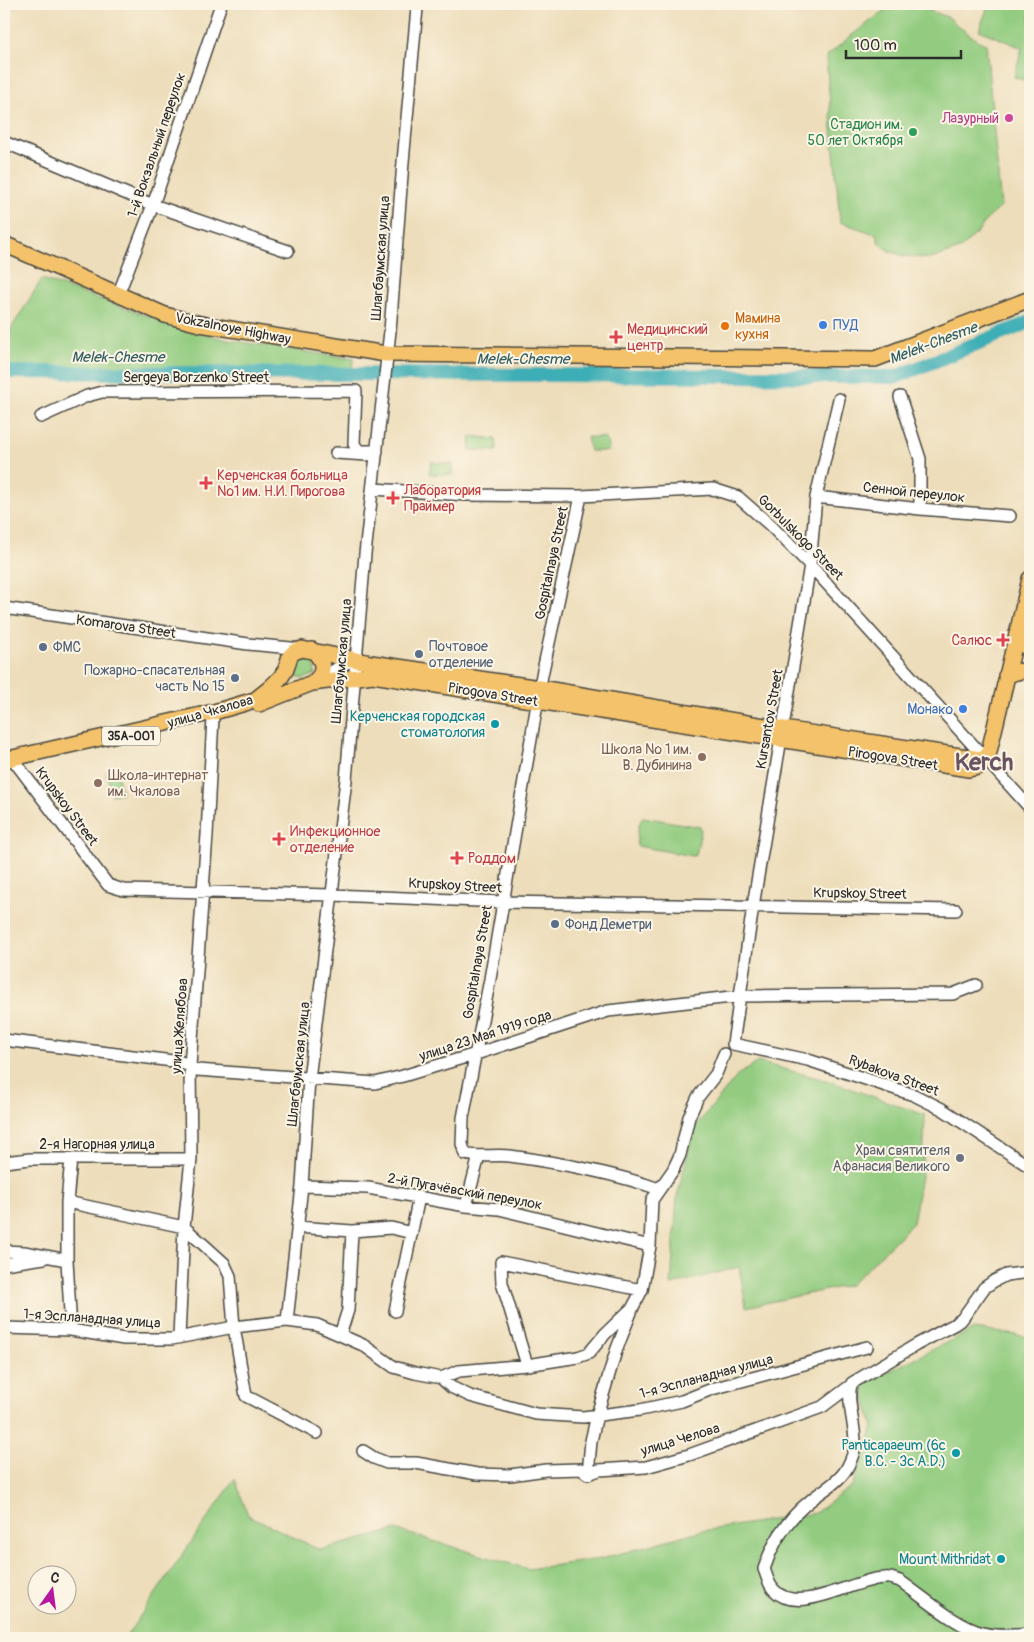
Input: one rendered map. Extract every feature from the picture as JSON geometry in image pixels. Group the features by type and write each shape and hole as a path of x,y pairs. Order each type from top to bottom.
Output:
{"main road":[{"name":"Vokzalnoye Highway","path":"4,244 165,315 200,324 386,358 875,360 1030,300"},
{"path":"987,760 1030,579"},
{"path":"1017,634 1030,652"},
{"name":"Komarova Street","path":"309,650 356,660"},
{"path":"286,666 290,679 299,684 311,684 318,678 322,668 320,658 309,650"},
{"name":"улица Чкалова","path":"256,702 270,688 294,652 309,650"},
{"path":"1012,654 1030,664"},
{"name":"Pirogova Street","path":"356,660 969,770 978,767 987,760"},
{"path":"1006,676 1030,670"},
{"name":"Pirogova Street","path":"311,684 373,675 539,694"},
{"name":"улица Чкалова","path":"8,761 214,714 311,684"}],"street":[{"name":"1-й Вокзальный переулок","path":"118,295 153,205 221,4"},
{"name":"Шлагбаумская улица","path":"287,1320 302,1186 310,1079 346,780 365,554 386,358 416,4"},
{"path":"4,142 153,205 288,251"},
{"name":"Sergeya Borzenko Street","path":"41,417 87,396 102,392 356,392 354,444 359,453"},
{"path":"900,397 920,459 920,509"},
{"name":"Kursantov Street","path":"733,1044 753,906 810,565 816,497 839,399"},
{"path":"336,453 377,453"},
{"name":"Gorbulskogo Street","path":"373,490 467,495 581,496 713,489 738,497 770,525 810,565 1030,808"},
{"name":"Gospitalnaya Street","path":"479,1156 465,1154 462,1144 463,1118 476,1054 539,694 581,496"},
{"name":"Сенной переулок","path":"816,497 920,509 1010,516"},
{"name":"Komarova Street","path":"4,608 248,644 309,650"},
{"name":"Komarova Street","path":"248,644 276,652 281,656 286,666"},
{"path":"311,684 346,663 356,660"},
{"name":"улица Желябова","path":"179,1337 184,1227 191,1159 190,1066 214,714"},
{"name":"Krupskoy Street","path":"8,761 108,885 123,890 332,895 503,902 956,910"},
{"name":"улица 23 Мая 1919 года","path":"4,1040 181,1062 196,1070 375,1083 476,1054 608,1011 740,996 953,994 976,985"},
{"name":"Rybakova Street","path":"733,1044 808,1060 914,1095 942,1110 1030,1167"},
{"path":"588,1474 596,1415 616,1351 642,1290 650,1246 652,1200 673,1170 680,1155 689,1117 698,1096 716,1074 724,1054"},
{"path":"466,1206 479,1156 501,1154 609,1173 660,1189"},
{"path":"71,1158 67,1202 67,1260 71,1330"},
{"name":"2-я Нагорная улица","path":"4,1162 71,1158 191,1159"},
{"name":"2-й Пугачёвский переулок","path":"302,1186 368,1188 466,1206 499,1209 650,1246"},
{"path":"395,1311 419,1197"},
{"path":"67,1202 184,1227 224,1263 230,1276 234,1327 246,1396 317,1433"},
{"path":"297,1227 352,1231 391,1228 412,1233"},
{"path":"340,1334 348,1310 352,1231"},
{"path":"4,1252 24,1252 67,1260"},
{"path":"4,1264 51,1257"},
{"path":"527,1365 502,1283 501,1262 642,1290"},
{"name":"улица Челова","path":"363,1451 387,1464 416,1463 477,1474 510,1475 546,1470 581,1469 588,1474 599,1470 646,1467 689,1455 822,1407 876,1367 962,1319 984,1288 994,1281 1006,1275 1030,1272"},
{"path":"441,1378 459,1371 527,1365 589,1354 606,1334 634,1307"},
{"name":"1-я Эспланадная улица","path":"4,1328 71,1330 124,1339 172,1339 234,1327 287,1320 317,1325 340,1334 363,1345 394,1367 441,1378 451,1387 470,1396 536,1414 583,1417 640,1410 682,1401 712,1389 867,1347"},
{"path":"850,1386 855,1446 852,1458 840,1478 797,1512 780,1533 764,1569 775,1592 799,1600 884,1577 892,1578 900,1581 956,1620 982,1633 993,1635 1030,1634"}],"green space":[{"name":"Стадион им. 50 лет Октября","path":"912,4 950,18 980,42 986,44 1001,207 985,221 979,231 962,248 931,259 904,256 889,251 878,242 878,235 840,222 826,57 891,6"},
{"path":"989,4 1030,4 1030,82 1014,77 1022,48 979,30"},
{"path":"42,279 177,326 228,340 354,359 351,370 4,366 4,340"},
{"path":"471,436 496,439 497,451 470,450"},
{"path":"587,437 606,438 609,451 590,451"},
{"path":"431,462 453,464 452,475 429,474"},
{"path":"298,655 314,658 315,674 304,679 296,675 292,670"},
{"path":"116,769 122,793 112,795 106,772"},
{"path":"643,817 700,827 701,831 696,855 637,846 638,831"},
{"path":"758,1062 829,1081 925,1115 923,1164 913,1223 850,1285 746,1307 739,1267 671,1285 677,1197 694,1128 739,1074"},
{"path":"974,1329 1030,1337 1030,1638 125,1638 235,1479 248,1515 320,1550 396,1530 528,1569 601,1559 696,1532 815,1513 853,1485 873,1427 861,1385"}],"waterway":[{"name":"Melek-Chesme","path":"4,372 896,377 1030,322"}],"place":[{"name":"Лазурный","path":"1009,118"},
{"name":"Стадион им. 50 лет Октября","path":"913,132"},
{"name":"ПУД","path":"823,325"},
{"name":"Мамина кухня","path":"725,326"},
{"name":"Медицинский центр","path":"616,337"},
{"name":"Керченская больница №1 им. Н.И. Пирогова","path":"206,483"},
{"name":"Лаборатория Праймер","path":"393,498"},
{"name":"Салюс","path":"1003,640"},
{"name":"ФМС","path":"43,647"},
{"name":"Почтовое отделение","path":"419,654"},
{"name":"Пожарно-спасательная часть № 15","path":"235,678"},
{"name":"Монако","path":"963,709"},
{"name":"Керченская городская стоматология","path":"495,724"},
{"name":"Школа № 1 им. В. Дубинина","path":"702,757"},
{"name":"Школа-интернат им. Чкалова","path":"98,783"},
{"name":"Инфекционное отделение","path":"279,839"},
{"name":"Роддом","path":"457,858"},
{"name":"Фонд Деметри","path":"555,924"},
{"name":"Храм святителя Афанасия Великого","path":"960,1158"},
{"name":"Panticapaeum (6c B.C. - 3c A.D.)","path":"956,1453"},
{"name":"Mount Mithridat","path":"1001,1559"}],"district":[{"name":"Kerch","path":"984,762"}]}
